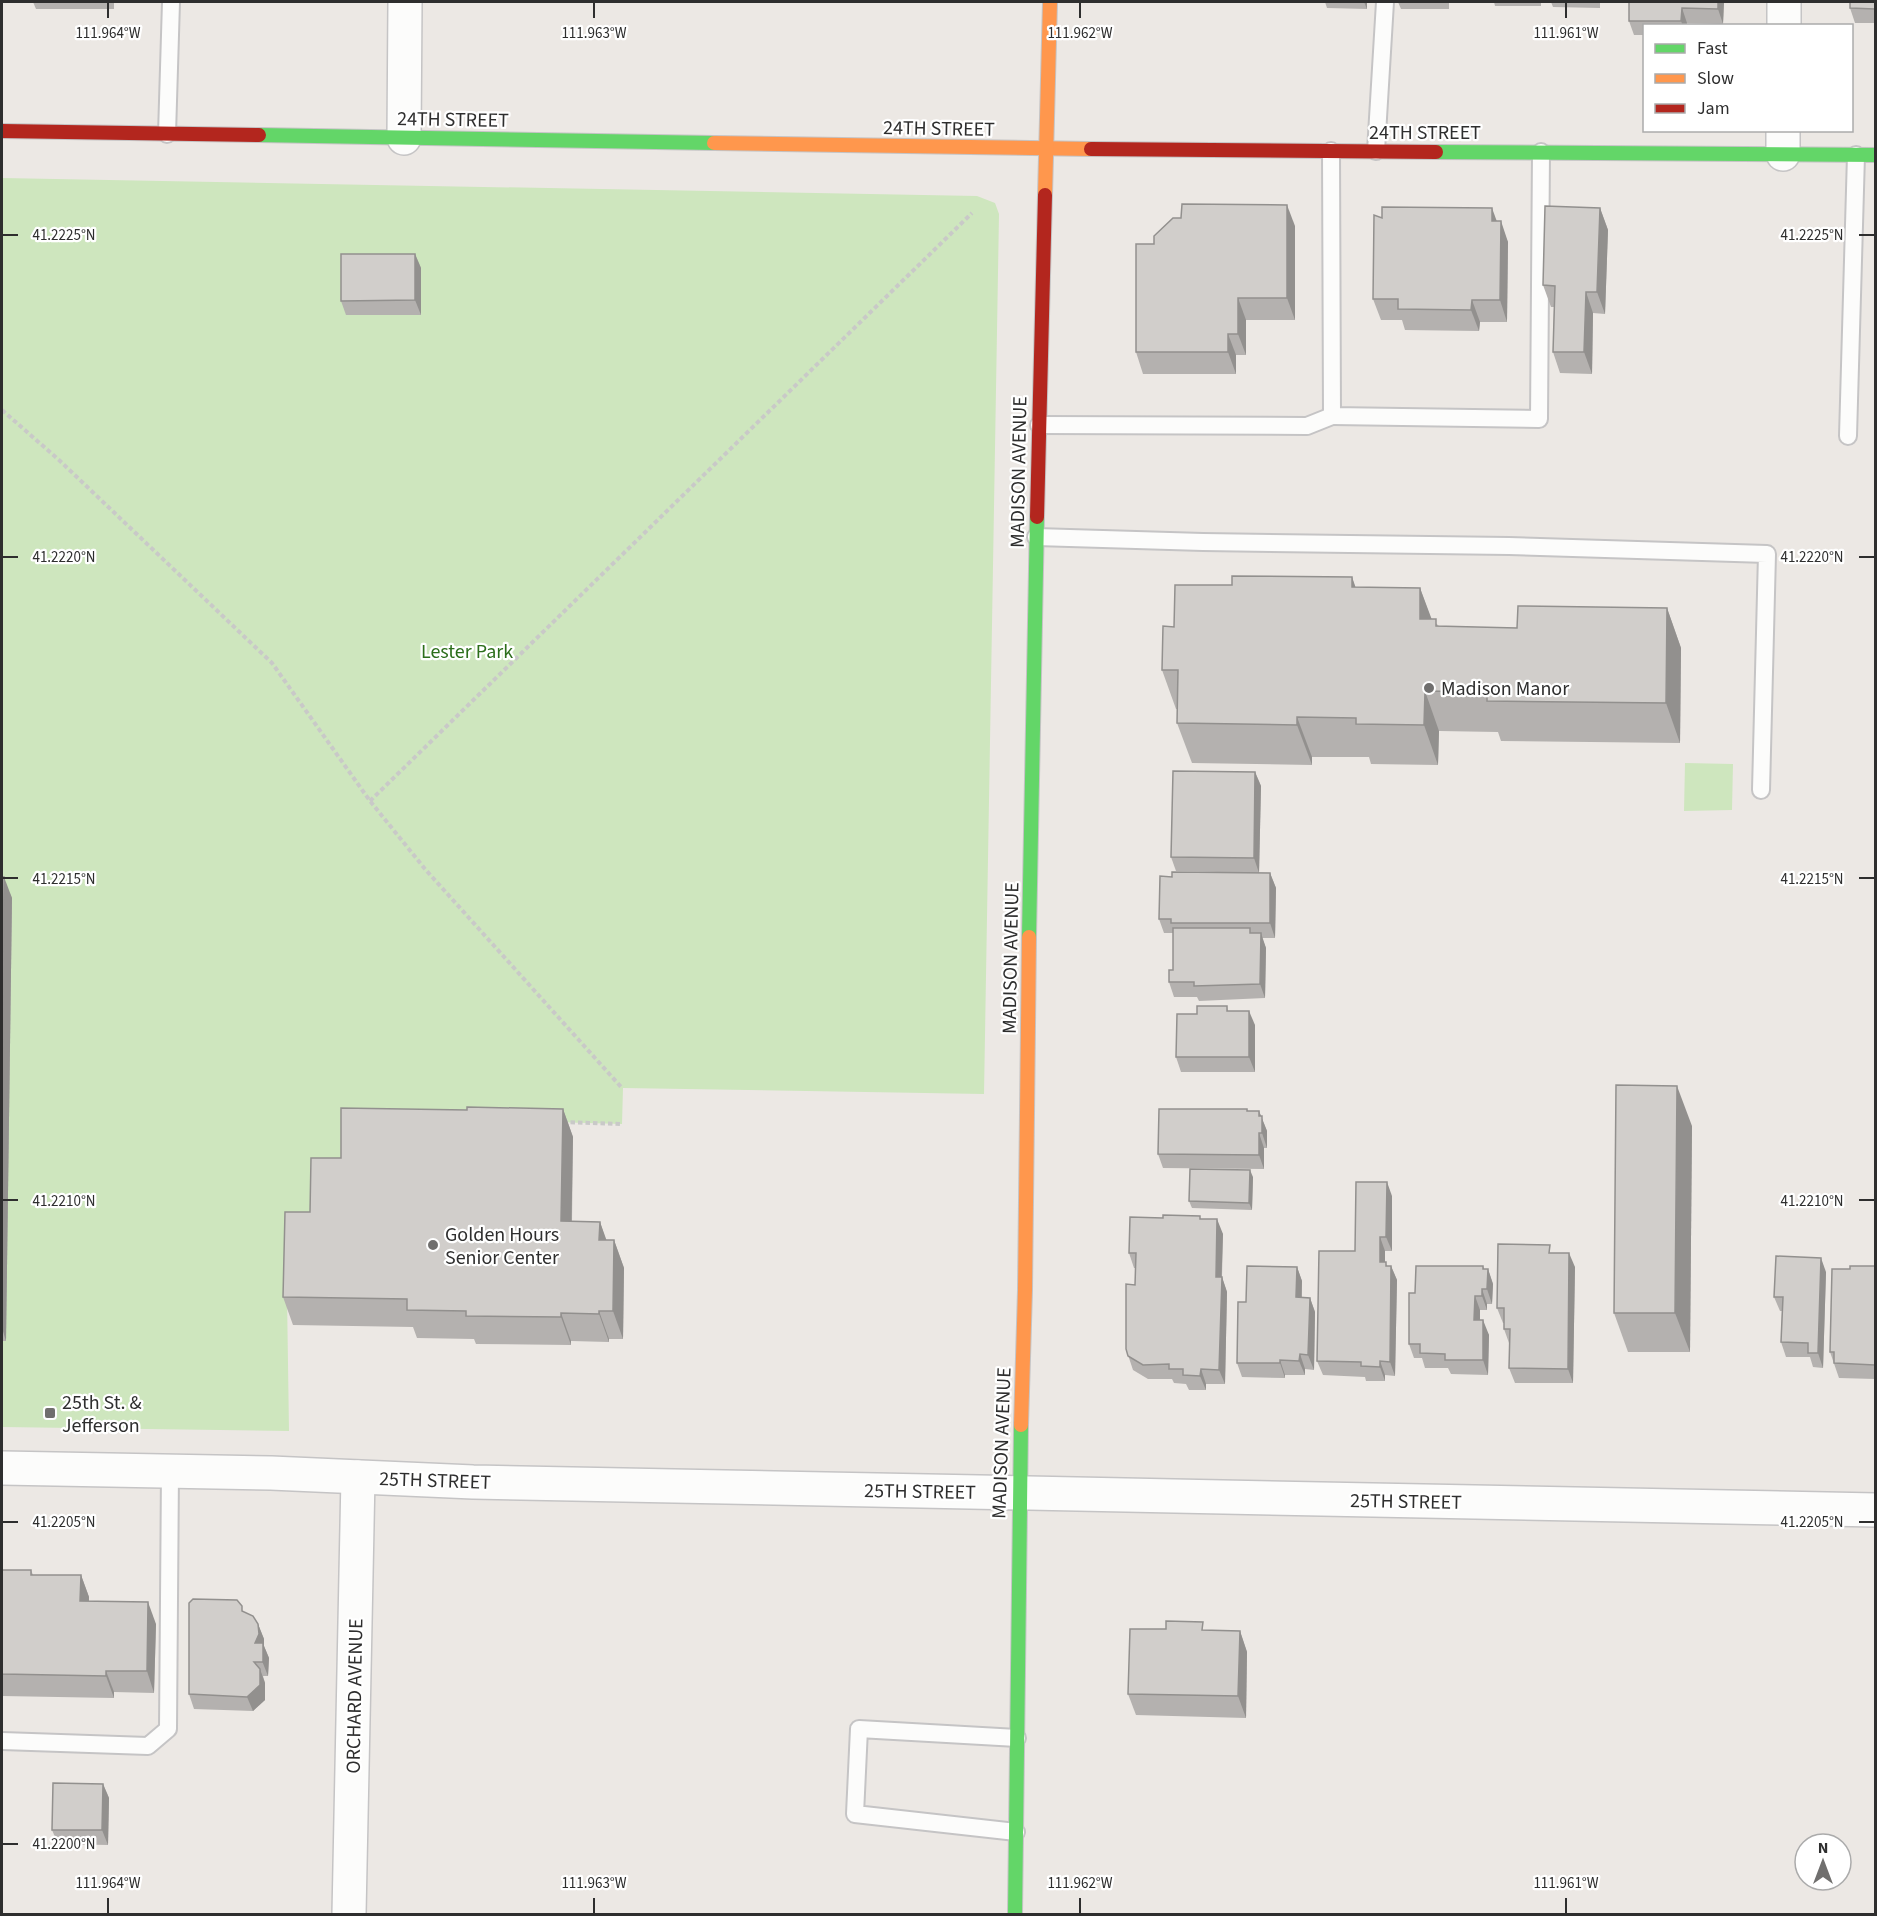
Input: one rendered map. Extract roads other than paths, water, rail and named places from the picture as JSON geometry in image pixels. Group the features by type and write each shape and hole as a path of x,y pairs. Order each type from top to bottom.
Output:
{"street":[{"path":"404,138 405,2"},
{"name":"MADISON AVENUE","path":"1016,1914 1018,1493 1025,1290 1036,537 1050,2"},
{"path":"1784,2 1784,24"},
{"name":"24TH STREET","path":"2,131 1047,149 1331,151 1540,152 1783,142 1856,155 1875,155"},
{"name":"25TH STREET","path":"2,1468 315,1474 473,1482 1875,1510"},
{"name":"ORCHARD AVENUE","path":"349,1914 358,1477"}],"lane":[{"path":"167,134 171,2"},
{"path":"1376,151 1385,2"},
{"path":"1331,151 1332,416"},
{"path":"1039,425 1307,426 1332,416 1539,419 1540,152"},
{"path":"1848,436 1856,155"},
{"path":"1036,537 1203,542 1509,546 1767,554 1761,790"},
{"path":"2,1741 148,1746 168,1730 170,1471"},
{"path":"1016,1833 855,1814 859,1729 1017,1738"}],"place":[{"name":"Madison Manor","path":"1429,688"},
{"name":"Golden Hours Senior Center","path":"433,1245"},
{"name":"25th St. & Jefferson","path":"50,1413"}],"park label":[{"name":"Lester Park","path":"467,651"}]}
